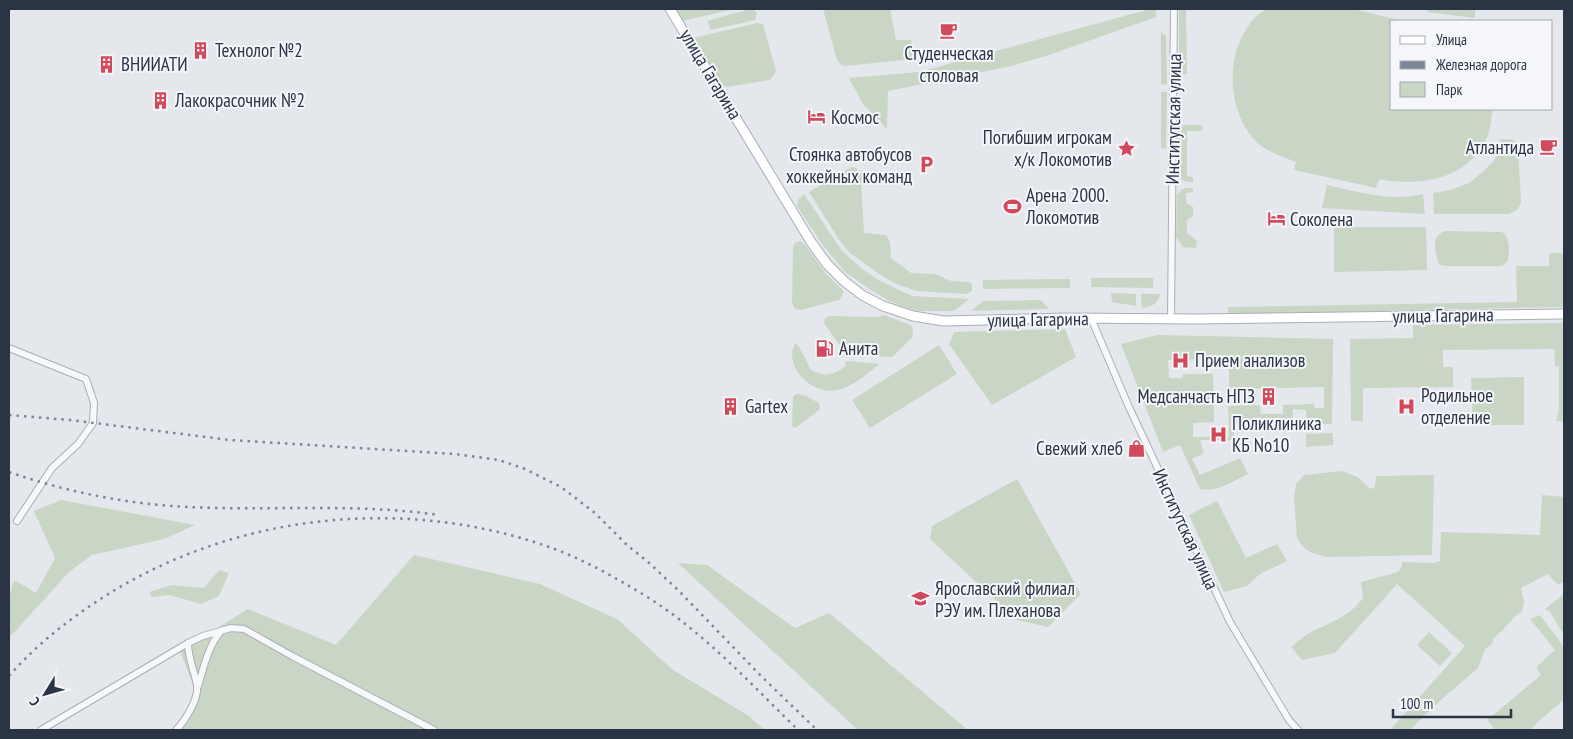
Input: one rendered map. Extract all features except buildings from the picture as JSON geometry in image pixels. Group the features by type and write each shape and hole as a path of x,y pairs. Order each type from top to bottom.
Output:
{"main road":[{"name":"улица Гагарина","path":"670,9 811,242 827,264 844,282 883,306 913,316 943,321 1564,314"}],"street":[{"name":"Институтская улица","path":"1171,319 1174,9"},
{"name":"Институтская улица","path":"1091,318 1128,404 1230,622 1298,730"},
{"path":"9,348 86,379 94,403 94,423 78,444 52,468 17,521"},
{"path":"41,730 188,643 203,636 230,628 244,629 434,730"},
{"path":"176,730 184,722 192,705 210,647 222,631"},
{"path":"188,643 188,654 197,687"}],"green space":[{"path":"674,9 735,9 682,21"},
{"path":"750,9 757,13 755,20 711,30 707,21"},
{"path":"823,9 890,9 896,40 911,40 913,59 841,65 837,60"},
{"path":"1150,9 1156,9 1156,17 1046,56 1007,67 888,91 887,129 863,104 849,78 919,72"},
{"path":"1179,9 1186,9 1187,74 1182,74 1179,69"},
{"path":"1266,9 1354,9 1398,20 1390,20 1390,110 1493,110 1489,132 1482,148 1459,169 1444,176 1412,182 1379,179 1376,188 1294,170 1296,162 1264,148 1252,137 1243,123 1233,90 1235,55 1249,25"},
{"path":"1428,9 1475,9 1475,18 1427,12"},
{"path":"757,23 763,24 776,71 774,75 770,80 727,87 719,84 693,38"},
{"path":"1161,32 1166,36 1167,84 1161,85"},
{"path":"1161,92 1167,92 1166,148 1161,149"},
{"path":"1184,125 1202,125 1202,131 1187,131 1187,176 1193,177 1193,182 1184,181 1177,174 1178,132"},
{"path":"1501,139 1513,140 1518,144 1521,203 1518,209 1509,214 1434,214 1433,193 1450,190 1469,183 1494,161"},
{"path":"851,167 856,168 860,173 871,173 876,177 874,181 861,182 864,233 886,235 890,242 891,258 911,273 935,274 951,281 969,282 972,284 972,291 967,294 916,291 894,283 850,253 842,244 809,192"},
{"path":"1327,185 1387,197 1423,194 1425,214 1322,208"},
{"path":"1186,188 1193,188 1193,192 1186,193 1186,203 1193,207 1193,216 1187,220 1187,233 1197,241 1196,248 1183,247 1176,237 1177,195"},
{"path":"804,194 842,251 878,280 912,296 969,299 954,311 917,311 887,300 865,286 845,272 822,244 797,206 798,200"},
{"path":"1334,227 1426,227 1427,270 1334,272"},
{"path":"1444,231 1502,232 1508,241 1508,261 1500,266 1440,265 1436,255 1435,243 1438,236"},
{"path":"800,241 827,275 844,292 839,300 801,310 795,309 792,303 793,248 795,243"},
{"path":"1549,253 1564,253 1564,307 1228,314 1228,307 1517,302 1516,266 1549,266"},
{"path":"1091,278 1153,278 1153,288 1091,287"},
{"path":"1070,279 1070,288 983,289 983,280"},
{"path":"1111,293 1136,294 1136,306 1112,302"},
{"path":"1141,294 1160,294 1154,304 1142,308"},
{"path":"1041,300 1049,309 971,311 983,301"},
{"path":"884,315 910,325 913,329 912,338 892,357 846,354 824,323 825,318 831,316 878,317"},
{"path":"1564,323 1564,421 1556,421 1559,410 1559,366 1555,366 1554,349 1443,350 1443,367 1453,367 1453,387 1363,388 1363,421 1351,421 1350,339 1413,338 1413,325"},
{"path":"1065,329 1076,357 992,405 949,344 954,332"},
{"path":"1157,335 1333,339 1332,424 1307,424 1306,410 1293,409 1293,424 1235,425 1233,440 1200,440 1204,453 1192,459 1200,475 1240,458 1248,474 1218,488 1200,489 1180,445 1163,452 1121,344","holes":["1229,359 1229,389 1324,387 1324,408 1315,408 1314,404 1283,405 1283,414 1261,414 1260,405 1228,406 1229,437 1193,437 1193,423 1214,422 1213,374 1183,374 1183,378 1169,378 1168,360"]},
{"path":"795,343 798,345 811,370 825,375 837,372 846,366 845,363 847,361 880,364 844,388 830,391 822,390 807,382 796,370 792,354"},
{"path":"939,345 957,374 870,428 852,400"},
{"path":"1524,377 1524,425 1473,425 1471,378"},
{"path":"796,394 804,395 819,403 820,409 794,428 792,426 793,397"},
{"path":"1333,433 1333,445 1306,447 1306,434"},
{"path":"1341,471 1358,477 1370,489 1375,487 1376,476 1434,475 1432,555 1326,557 1304,548 1297,538 1294,497 1296,484 1304,475"},
{"path":"1017,479 1081,594 1048,627 1017,620 930,539 932,526"},
{"path":"1542,495 1564,497 1564,581 1558,585 1548,574 1521,588 1524,602 1522,611 1494,638 1492,644 1485,649 1478,668 1410,730 1390,730 1465,646 1397,584 1335,653 1302,660 1291,647 1303,637 1343,616 1357,605 1363,598 1361,582 1398,572 1402,567 1402,562 1433,563 1440,561 1441,532 1540,535"},
{"path":"61,500 195,525 164,539 92,555 69,572 9,638 9,597 14,580 36,593 55,558 34,511"},
{"path":"1217,501 1246,558 1277,544 1287,561 1260,574 1247,586 1224,592 1189,515"},
{"path":"414,555 540,584 617,619 673,670 749,716 765,730 175,730 196,693 180,651 248,609 336,645"},
{"path":"678,563 707,565 795,628 829,613 968,730 858,730"},
{"path":"219,570 229,573 219,596 201,604 170,595 152,597 149,592 172,585 204,588"},
{"path":"1564,594 1564,635 1550,612 1545,609"},
{"path":"1540,615 1564,647 1564,699 1529,730 1495,730 1487,720 1541,675 1536,667 1555,650 1530,619"},
{"path":"1429,632 1452,653 1440,666 1417,645"}],"railway":[{"path":"9,415 70,420 230,440 455,454 499,460 525,469 561,487 595,513 628,546 679,591 761,676 817,730"},
{"path":"9,472 75,491 142,503 219,508 376,509 439,515"},
{"path":"9,676 53,634 102,598 153,570 206,547 262,531 320,522 378,518 436,521 493,531 549,547 582,560 624,583 657,603 700,636 798,730"}],"place":[{"name":"Студенческая столовая","path":"949,30"},
{"name":"Технолог №2","path":"201,50"},
{"name":"ВНИИАТИ","path":"107,64"},
{"name":"Лакокрасочник №2","path":"161,100"},
{"name":"Космос","path":"817,117"},
{"name":"Атлантида","path":"1548,147"},
{"name":"Погибшим игрокам х/к Локомотив","path":"1126,148"},
{"name":"Стоянка автобусов хоккейных команд","path":"926,165"},
{"name":"Арена 2000. Локомотив","path":"1012,206"},
{"name":"Соколена","path":"1276,219"},
{"name":"Анита","path":"825,348"},
{"name":"Прием анализов","path":"1181,360"},
{"name":"Медсанчасть НПЗ","path":"1269,396"},
{"name":"Gartex","path":"731,406"},
{"name":"Родильное отделение","path":"1407,406"},
{"name":"Поликлиника КБ No10","path":"1218,434"},
{"name":"Свежий хлеб","path":"1137,448"},
{"name":"Ярославский филиал РЭУ им. Плеханова","path":"921,599"}]}
